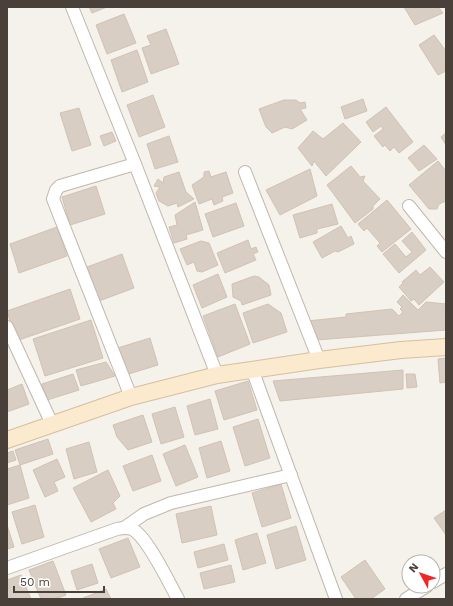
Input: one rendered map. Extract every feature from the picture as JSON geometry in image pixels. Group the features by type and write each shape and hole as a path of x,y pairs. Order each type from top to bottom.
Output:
{"main road":[{"path":"7,440 131,397 217,375 319,360 401,350 446,347"}],"street":[{"path":"72,7 217,375"},
{"path":"131,397 53,199 56,190 60,186 135,164"},
{"path":"245,172 319,360"},
{"path":"409,206 446,252"},
{"path":"7,327 52,424"},
{"path":"252,369 336,599"},
{"path":"124,528 144,514 171,503 291,475"},
{"path":"7,568 117,529 131,529 139,534 147,544 178,599"}],"building":[{"path":"89,7 107,7 92,13"},
{"path":"404,7 438,7 443,13 415,25"},
{"path":"124,14 136,43 107,54 96,25"},
{"path":"166,29 179,64 151,74 142,48 151,45 147,36"},
{"path":"434,35 446,51 446,71 438,75 419,45"},
{"path":"137,50 148,82 122,92 111,60"},
{"path":"153,95 165,127 139,137 127,105"},
{"path":"363,99 367,111 345,119 341,107"},
{"path":"284,100 296,100 300,103 305,102 306,108 300,109 307,120 292,129 285,127 272,133 266,127 259,109"},
{"path":"386,107 413,142 399,153 394,147 390,151 385,145 383,147 374,136 383,129 381,126 373,132 366,122"},
{"path":"79,108 91,145 72,151 60,113"},
{"path":"343,123 361,142 326,176 314,161 312,166 298,148 313,131 323,139"},
{"path":"112,132 116,141 104,146 100,136"},
{"path":"446,133 446,145 441,137"},
{"path":"169,136 178,162 155,169 147,144"},
{"path":"424,145 437,159 419,171 408,158"},
{"path":"438,161 446,171 446,201 439,204 437,209 429,209 409,185"},
{"path":"351,166 360,177 365,176 363,181 380,199 373,206 373,209 355,223 327,185"},
{"path":"310,169 317,196 280,215 266,190"},
{"path":"209,171 211,177 226,172 233,193 222,197 223,201 214,205 212,199 199,204 192,185 204,177 204,172"},
{"path":"179,172 186,192 194,199 178,207 177,203 168,206 159,201 156,193 160,187 154,186 158,179 163,183 164,177"},
{"path":"96,186 105,214 70,225 62,197"},
{"path":"387,200 411,229 382,252 377,246 380,243 367,228 364,231 358,224"},
{"path":"195,202 203,230 186,235 187,239 174,243 169,227 177,225 175,215"},
{"path":"236,203 244,226 213,237 205,214"},
{"path":"332,204 338,224 317,229 317,233 300,238 293,215"},
{"path":"341,226 348,238 351,236 354,244 338,252 335,251 322,258 313,242"},
{"path":"57,227 67,256 19,273 10,244"},
{"path":"412,232 426,250 399,273 383,254 395,244 406,257 412,252 402,241"},
{"path":"248,240 251,249 256,247 258,252 253,254 256,260 225,273 217,253"},
{"path":"201,241 209,243 218,265 202,272 197,271 194,262 187,265 180,249"},
{"path":"122,254 134,288 99,301 87,267"},
{"path":"430,267 444,282 419,305 414,299 411,301 399,287 403,283 402,282 416,270 420,275"},
{"path":"218,274 227,297 202,308 193,285"},
{"path":"254,276 259,277 269,285 271,295 242,305 241,301 233,297 232,284"},
{"path":"70,289 80,319 16,341 7,311"},
{"path":"403,295 418,310 426,302 446,304 446,330 316,340 307,321 346,317 346,314 392,309 399,316 403,312 400,309 402,307 397,302"},
{"path":"235,304 250,344 218,357 203,316"},
{"path":"268,304 281,313 287,332 253,343 243,313"},
{"path":"91,320 103,358 45,376 33,339"},
{"path":"150,338 158,365 119,377 111,350"},
{"path":"446,358 446,382 440,383 438,359"},
{"path":"106,362 115,376 81,386 76,370"},
{"path":"403,370 403,389 280,401 273,381"},
{"path":"73,374 79,390 47,400 42,384"},
{"path":"406,374 415,374 417,387 407,388"},
{"path":"248,381 257,410 224,420 215,391"},
{"path":"22,384 29,404 7,412 7,390"},
{"path":"210,399 218,429 195,435 187,406"},
{"path":"175,407 184,437 161,444 152,414"},
{"path":"143,415 152,442 128,450 117,437 113,425"},
{"path":"258,419 270,458 245,466 233,427"},
{"path":"48,439 53,454 20,465 15,450"},
{"path":"221,441 230,471 207,478 199,448"},
{"path":"89,442 97,472 74,479 66,449"},
{"path":"185,445 198,477 176,486 163,454"},
{"path":"13,451 16,460 7,463 7,453"},
{"path":"152,455 161,481 133,491 123,466"},
{"path":"57,459 65,477 54,482 58,491 45,497 33,470"},
{"path":"20,465 29,498 7,505 7,469"},
{"path":"108,470 120,496 113,503 116,509 91,522 73,488"},
{"path":"281,484 291,518 262,527 252,493"},
{"path":"35,505 44,537 22,544 12,512"},
{"path":"211,506 217,535 182,543 176,514"},
{"path":"446,510 446,535 434,518"},
{"path":"7,525 14,547 7,549"},
{"path":"296,526 306,560 276,569 267,535"},
{"path":"257,533 266,563 243,570 235,540"},
{"path":"128,538 140,567 111,578 99,549"},
{"path":"224,544 228,560 198,568 194,552"},
{"path":"365,560 385,589 371,599 356,599 341,577"},
{"path":"53,561 66,595 55,599 41,599 29,570"},
{"path":"92,564 98,583 77,590 71,571"},
{"path":"231,565 235,582 204,589 200,573"},
{"path":"21,575 31,599 7,599 7,580"},
{"path":"106,589 111,599 83,599 83,598"}]}
